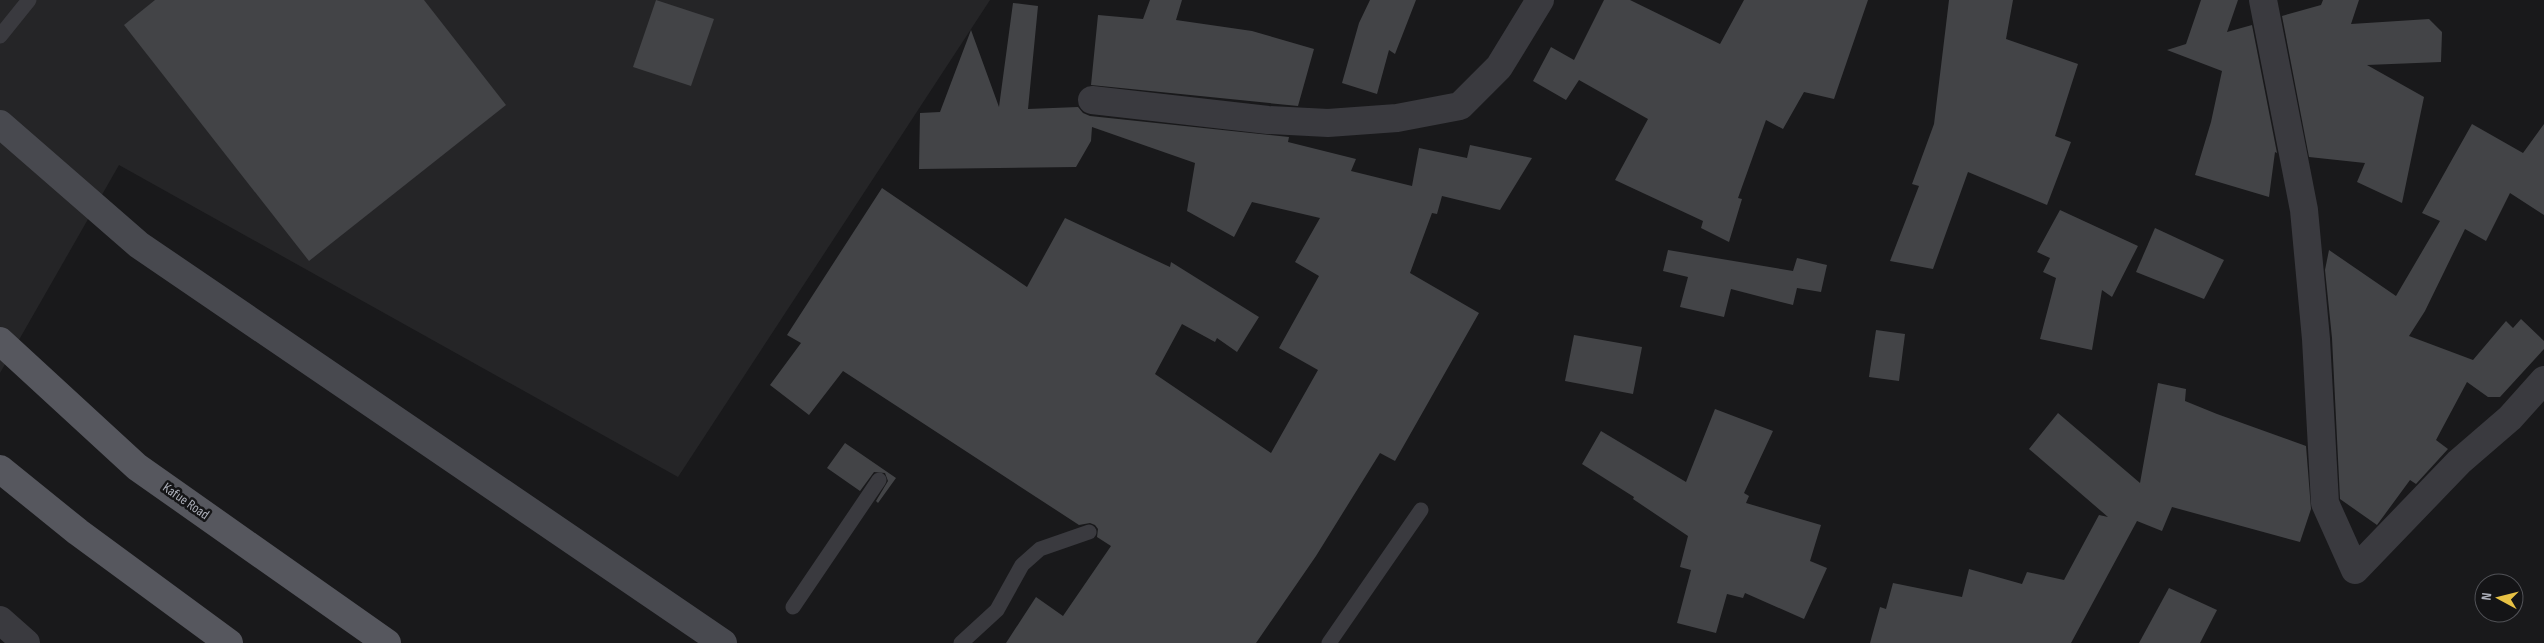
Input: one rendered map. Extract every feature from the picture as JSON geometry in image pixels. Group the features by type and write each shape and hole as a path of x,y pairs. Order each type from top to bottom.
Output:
{"main road":[{"name":"Kafue Road","path":"0,341 138,467 387,643"},
{"path":"0,469 78,532 229,643"}],"street":[{"path":"1092,100 1268,120 1328,123 1397,118 1460,106 1499,67 1540,0"},
{"path":"2264,0 2304,210 2316,339 2325,503 2355,570 2459,462 2510,418 2544,380"},
{"path":"0,124 138,244 723,643"},
{"path":"0,620 26,643"}],"lane":[{"path":"0,36 30,0"},
{"path":"793,607 879,480"},
{"path":"1329,643 1421,510"},
{"path":"961,643 997,610 1022,565 1040,549 1089,532"}],"shaded area":[{"path":"0,0 990,0 678,477 119,165 0,373"}],"building":[{"path":"155,0 424,0 506,105 309,261 124,25"},
{"path":"656,0 714,19 691,86 633,67"},
{"path":"1150,0 1182,0 1176,20 1252,31 1314,49 1298,106 1091,85 1098,15 1143,19"},
{"path":"1370,0 1416,0 1395,54 1389,50 1377,94 1342,83 1359,23"},
{"path":"1604,0 1630,0 1720,44 1744,0 1868,0 1834,99 1804,92 1783,129 1766,120 1738,198 1742,199 1729,242 1701,228 1703,221 1615,180 1648,119 1579,80 1566,100 1533,81 1551,47 1574,60"},
{"path":"1949,0 2013,0 2006,39 2078,64 2055,136 2071,142 2047,205 1968,172 1933,269 1890,261 1919,186 1912,184 1934,124"},
{"path":"2201,0 2238,0 2227,32 2252,25 2277,153 2275,152 2269,197 2195,175 2211,122 2222,71 2167,50 2186,44"},
{"path":"2323,0 2359,0 2351,24 2429,19 2442,32 2441,62 2367,65 2424,97 2402,203 2357,182 2365,163 2309,157 2282,16 2321,5"},
{"path":"1013,3 1038,6 1028,109 1078,107 1083,113 1090,116 1289,137 1288,142 1356,159 1351,171 1412,186 1419,148 1467,158 1470,145 1532,158 1500,210 1442,196 1437,214 1432,213 1410,273 1479,313 1395,461 1380,453 1316,556 1256,643 1006,643 1036,597 1063,616 1111,546 1097,537 1098,529 1095,525 1090,523 1079,525 843,371 809,415 770,385 801,343 787,335 882,188 1027,287 1065,218 1170,267 1171,262 1259,317 1237,352 1217,338 1215,342 1182,324 1155,374 1271,453 1318,370 1279,348 1319,276 1295,262 1320,218 1252,202 1234,237 1187,211 1195,163 1092,127 1091,141 1076,167 919,169 920,113 940,112 971,30 999,107"},
{"path":"2472,124 2523,153 2544,124 2544,215 2510,193 2486,241 2465,229 2425,311 2409,336 2473,360 2506,321 2513,328 2521,319 2544,341 2544,349 2500,397 2488,397 2467,382 2436,440 2448,449 2416,484 2410,480 2377,525 2340,499 2332,338 2325,270 2329,250 2396,296 2440,221 2422,213"},
{"path":"2060,210 2138,246 2112,297 2102,290 2092,350 2040,339 2056,278 2043,272 2050,258 2037,252"},
{"path":"2155,228 2224,260 2204,299 2136,272"},
{"path":"1668,250 1793,271 1797,258 1827,265 1821,292 1797,288 1793,305 1731,289 1724,317 1680,307 1688,277 1663,271"},
{"path":"1876,330 1905,334 1899,381 1869,377"},
{"path":"1574,335 1642,347 1633,394 1565,381"},
{"path":"2158,383 2186,389 2185,401 2306,446 2311,509 2300,542 2172,507 2162,531 2137,521 2071,643 1870,643 1880,607 1886,609 1893,583 1962,597 1969,569 2022,584 2027,572 2064,580 2099,515 2108,517 2029,449 2058,413 2140,483"},
{"path":"1715,409 1773,431 1744,493 1749,496 1746,503 1821,525 1810,561 1827,568 1804,619 1745,593 1743,598 1727,594 1716,633 1677,623 1691,570 1680,567 1688,536 1633,499 1634,497 1582,464 1601,431 1686,482"},
{"path":"845,443 896,478 878,503 876,501 888,481 885,473 874,472 860,491 827,468"},
{"path":"2169,588 2217,610 2200,643 2139,643"}]}
